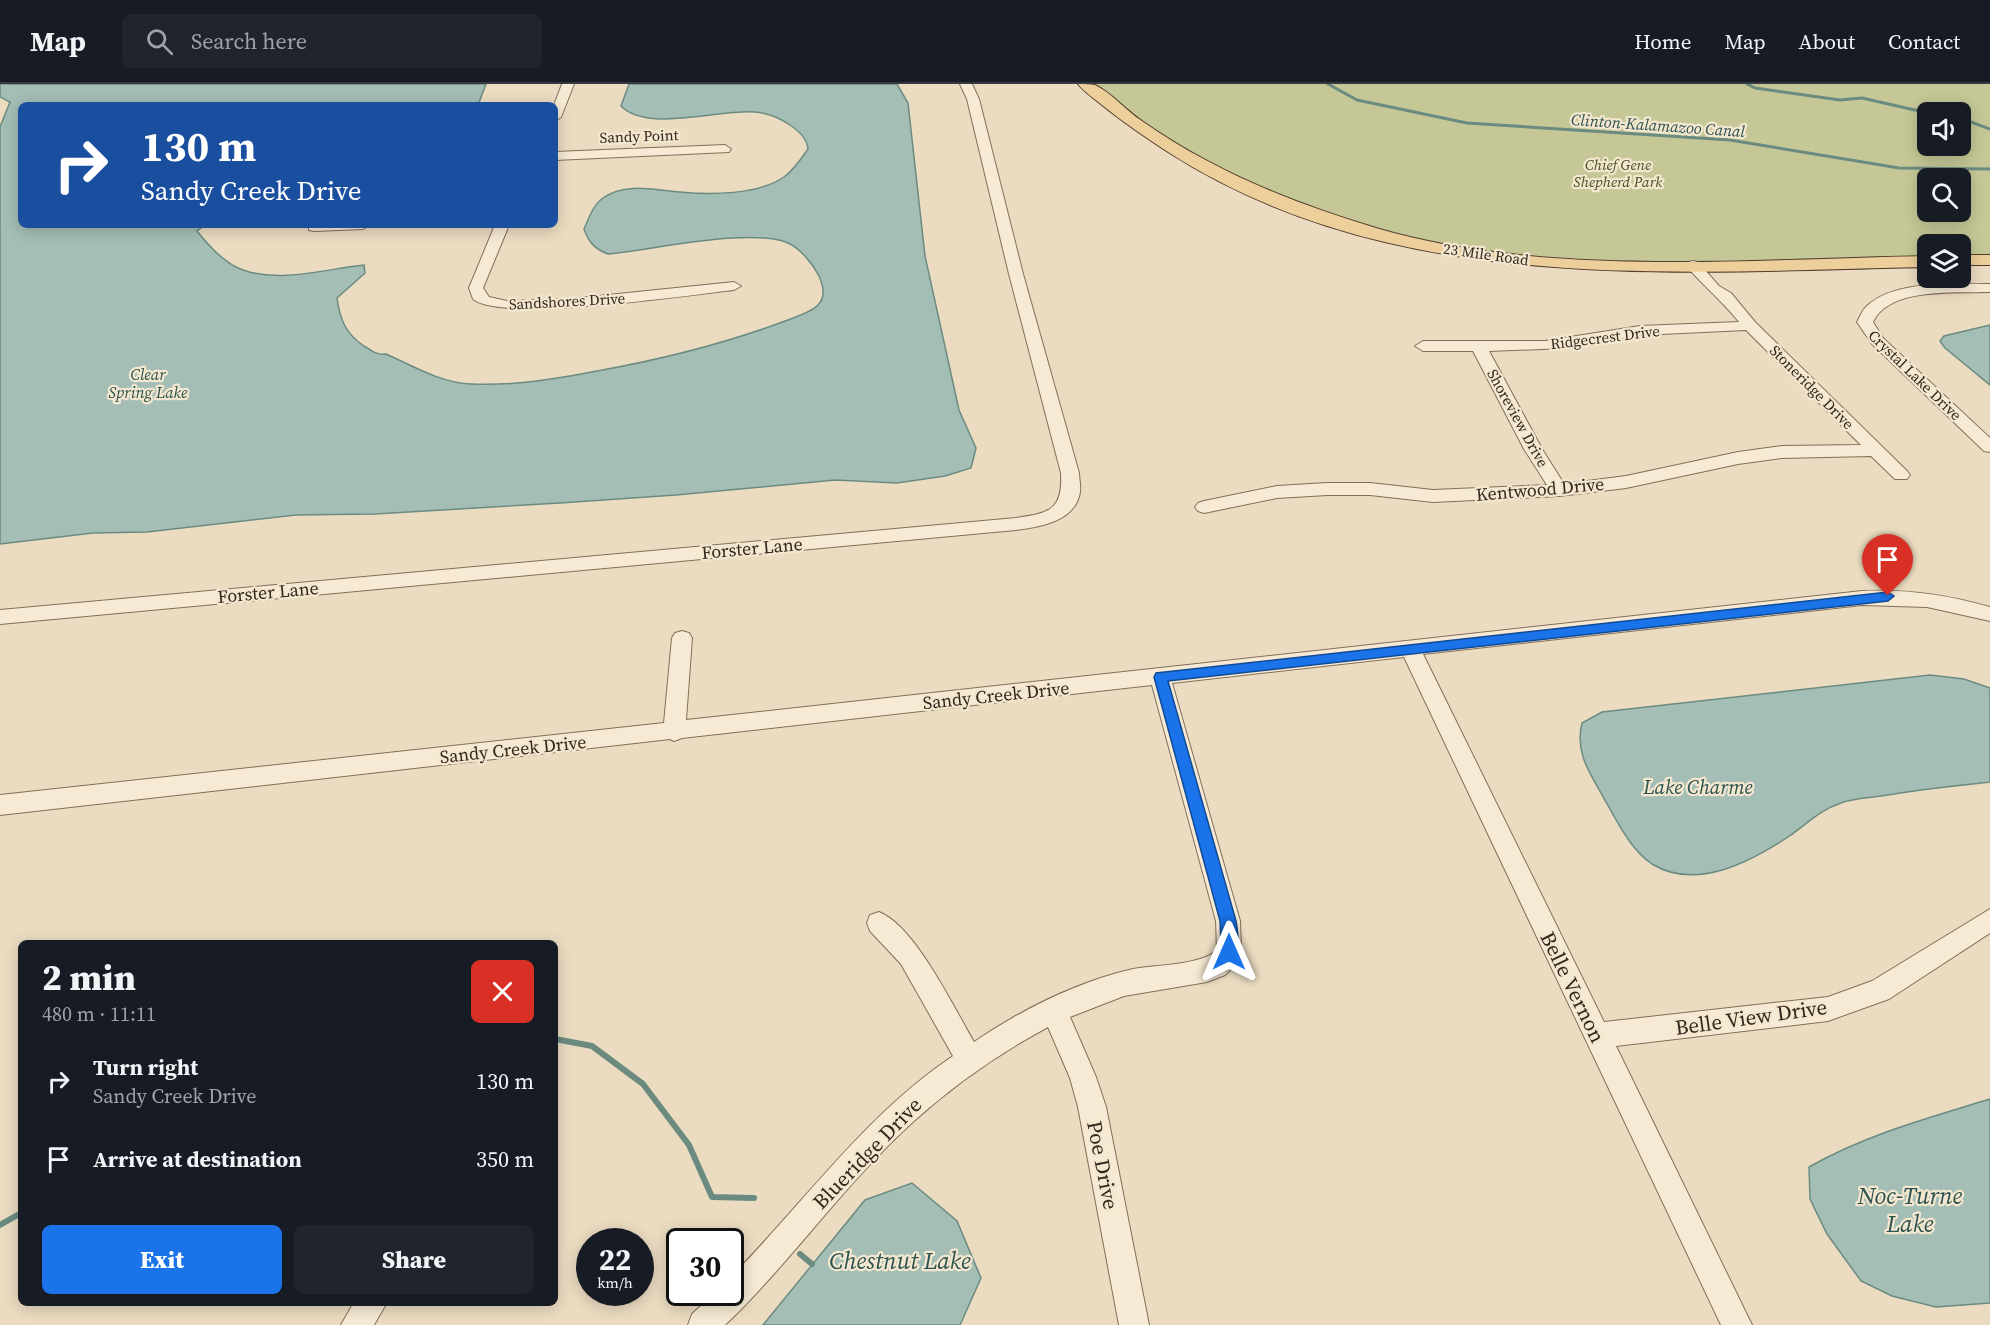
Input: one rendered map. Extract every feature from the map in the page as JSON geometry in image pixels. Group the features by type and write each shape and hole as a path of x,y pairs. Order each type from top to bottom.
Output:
{"main road":[{"name":"23 Mile Road","path":"1085,84 1153,138 1204,168 1295,207 1353,226 1437,247 1541,262 1702,265 1917,261"},
{"path":"1971,260 1990,260"}],"street":[{"path":"554,102 555,84"},
{"path":"558,102 568,84"},
{"name":"Forster Lane","path":"0,617 1016,524 1040,521 1059,511 1071,494 1070,473 1016,274 973,99 966,84"},
{"name":"Sandy Point","path":"558,156 725,149"},
{"name":"Sandshores Drive","path":"501,228 476,288 478,296 489,303 507,305 569,303 734,286"},
{"name":"Stoneridge Drive","path":"1702,265 1714,289 1726,297 1750,325 1901,475"},
{"name":"Crystal Lake Drive","path":"1990,288 1928,291 1892,297 1880,302 1871,310 1865,322 1877,341 1990,447"},
{"name":"Ridgecrest Drive","path":"1423,346 1555,344 1647,330 1714,330 1750,325"},
{"name":"Shoreview Drive","path":"1478,346 1533,449 1559,490"},
{"name":"Kentwood Drive","path":"1204,507 1277,492 1327,489 1370,489 1433,496 1559,490 1626,482 1738,458 1781,452 1876,450"},
{"name":"Sandy Creek Drive","path":"3,810 1862,598 1921,598 1990,614"},
{"path":"674,732 682,638"},
{"name":"Belle Vernon","path":"1410,648 1737,1325"},
{"name":"Blueridge Drive","path":"703,1325 758,1272 882,1132 916,1101 969,1059 1054,1011 1113,987 1206,970 1217,967 1225,959 1231,942 1228,921 1160,677"},
{"name":"Belle View Drive","path":"1597,1036 1797,1014 1828,1008 1880,990 1990,920"},
{"path":"879,923 910,956 969,1059"},
{"name":"Poe Drive","path":"1054,1011 1083,1077 1092,1107 1134,1325"},
{"path":"356,1325 370,1306"}],"green space":[{"name":"Chief Gene Shepherd Park","path":"1089,84 1990,84 1990,256 1971,257 1971,234 1917,234 1917,258 1659,264 1611,262 1513,254 1419,239 1297,205 1202,164"}],"water":[{"name":"Clear Spring Lake","path":"0,84 486,84 479,102 18,102 18,228 201,228 197,231 217,254 236,267 257,274 303,274 364,265 365,273 337,298 342,320 353,337 374,352 386,354 449,381 487,384 519,383 566,377 688,351 733,339 793,318 810,311 821,302 823,291 819,276 802,252 788,243 750,237 726,238 608,254 593,245 584,229 597,204 612,193 640,188 705,193 748,190 773,183 784,177 808,149 804,138 796,130 782,120 764,113 740,112 665,119 633,114 621,106 629,84 897,84 908,103 925,256 959,410 976,448 971,468 945,476 897,483 835,480 560,503 375,514 296,515 147,532 93,533 0,544 0,127 10,102 0,97"},
{"path":"1990,325 1990,385 1945,348 1940,341 1944,336"},
{"name":"Lake Charme","path":"1930,675 1964,679 1990,688 1990,782 1846,801 1813,818 1757,856 1722,870 1686,875 1669,872 1644,858 1620,827 1582,755 1580,734 1582,723 1602,712"},
{"name":"Noc-Turne Lake","path":"1990,1099 1990,1303 1936,1307 1892,1296 1861,1281 1827,1234 1810,1199 1809,1167 1875,1136"},
{"name":"Chestnut Lake","path":"912,1183 957,1221 981,1278 960,1325 763,1325 865,1200"}],"waterway":[{"name":"Clinton-Kalamazoo Canal","path":"1328,84 1357,100 1467,123 1730,140 1899,168 1990,169"},
{"path":"1747,84 1755,88 1840,100 1862,98 1917,110"},
{"path":"1971,122 1990,129"},
{"path":"558,1040 592,1046 643,1084 689,1145 712,1197 754,1198"},
{"path":"0,1225 18,1215"},
{"path":"800,1254 812,1264"}],"route":[{"path":"1229,952 1231,942 1228,921 1160,677 1888,596"}]}
